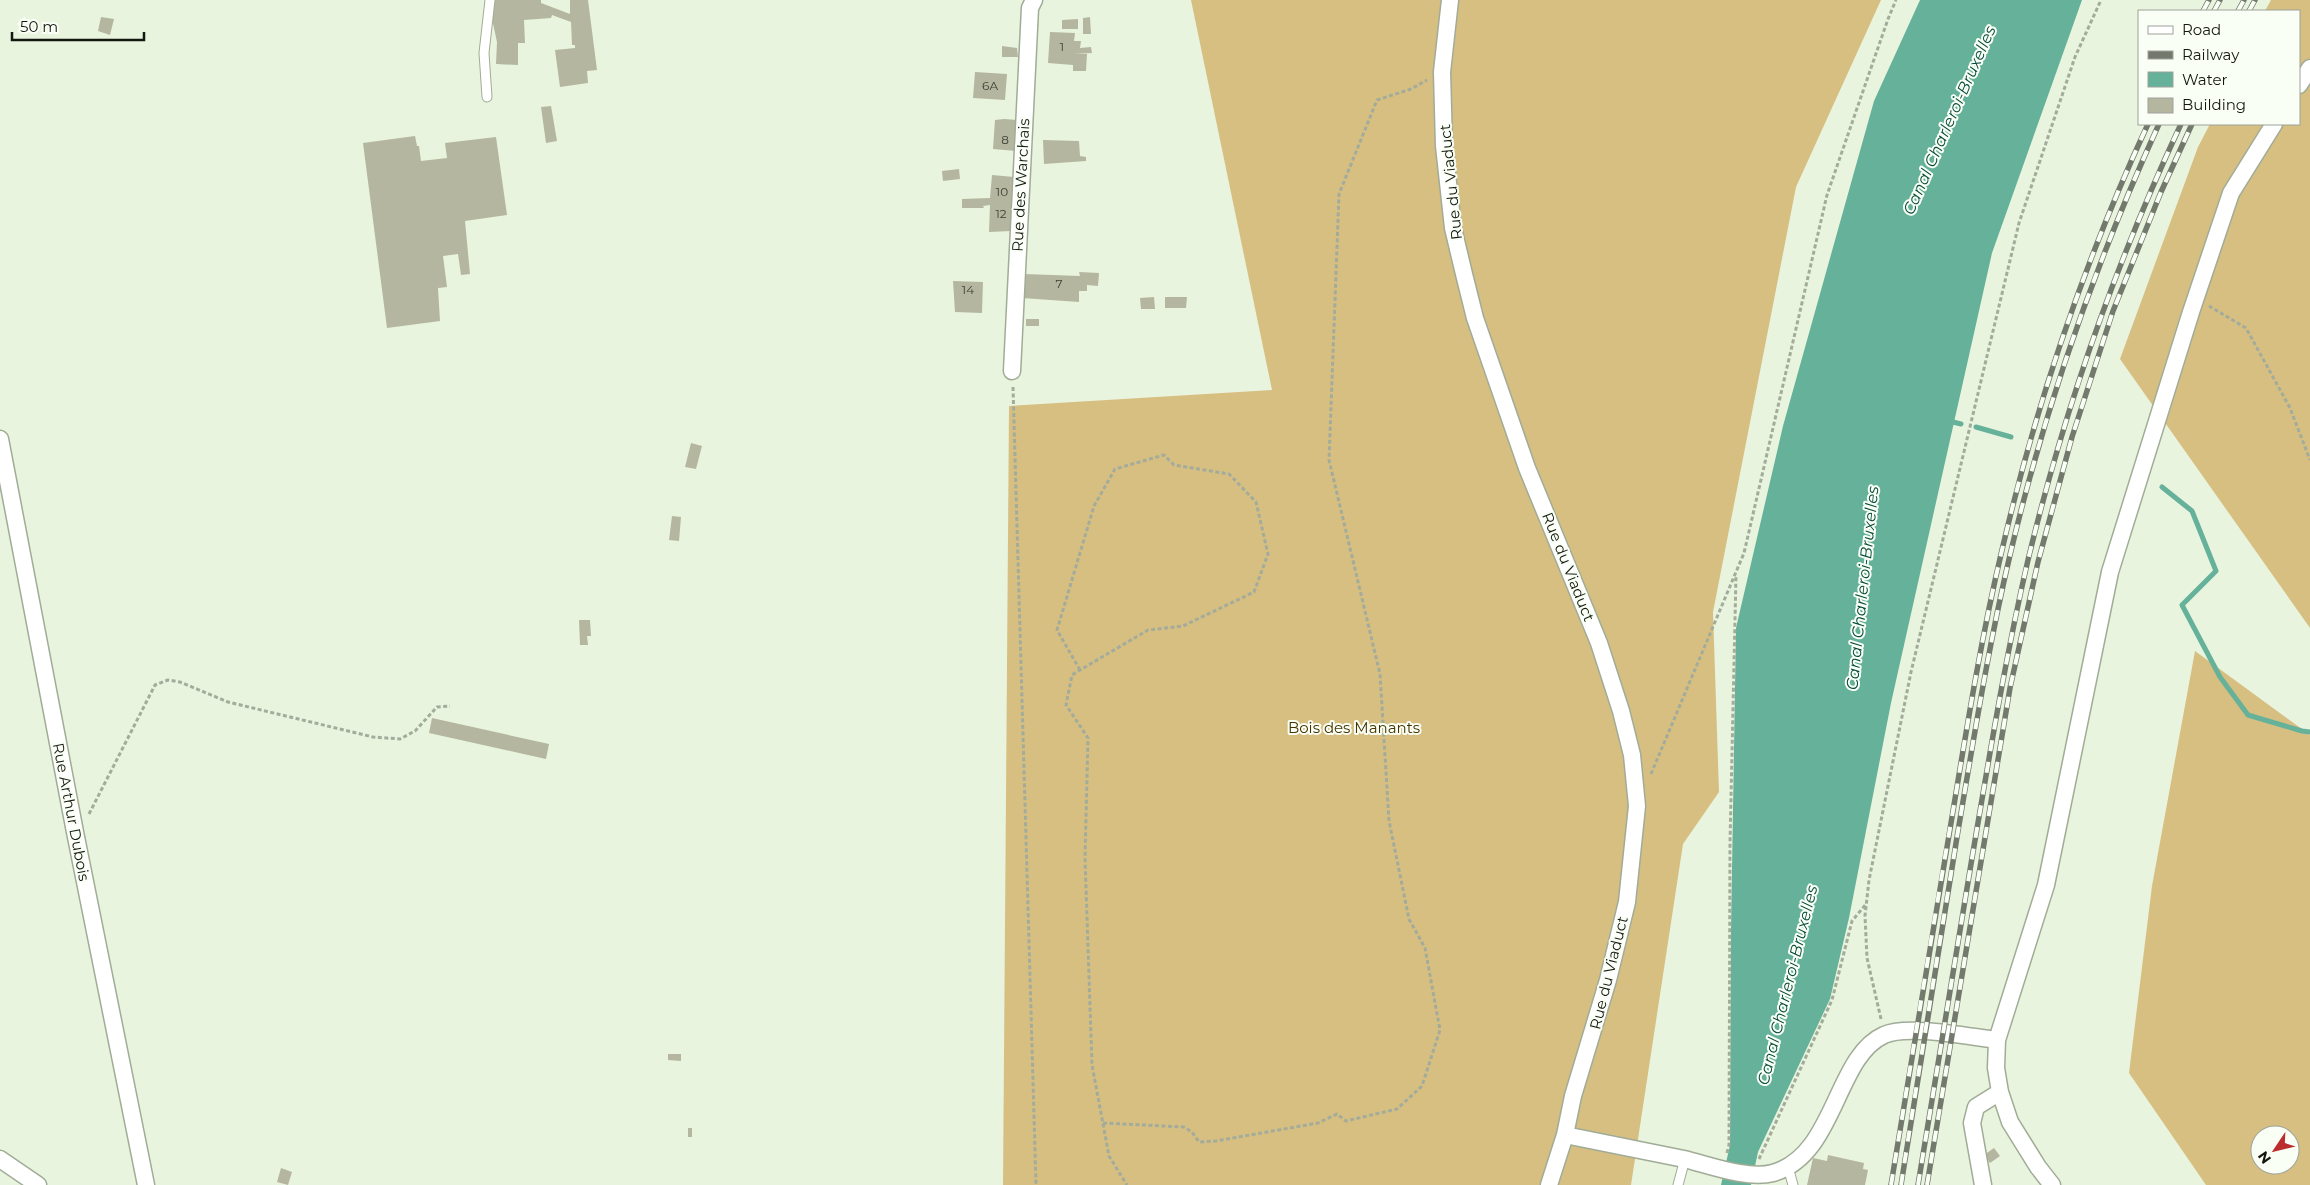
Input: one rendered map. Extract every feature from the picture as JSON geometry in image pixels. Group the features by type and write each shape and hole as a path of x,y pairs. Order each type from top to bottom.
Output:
{"street":[{"name":"Rue des Warchais","path":"1012,371 1030,8 1034,0"},
{"name":"Rue du Viaduct","path":"1450,0 1442,72 1444,146 1453,228 1475,318 1527,468 1599,642 1621,711 1632,755 1637,806 1627,902 1608,980 1573,1096 1565,1134 1549,1185"},
{"path":"2300,83 2310,68"},
{"path":"2052,1185 2038,1167 2010,1122 2000,1092 1996,1068 1997,1040 2046,885 2110,572 2196,298 2231,194 2273,125"},
{"name":"Rue Arthur Dubois","path":"0,439 75,832 146,1185"},
{"path":"1565,1134 1723,1169 1756,1175 1772,1173 1788,1167 1812,1145 1856,1062 1868,1046 1884,1034 1906,1030 1997,1040"},
{"path":"1983,1185 1972,1123 1976,1107 2000,1092"},
{"path":"0,1158 38,1185"}],"lane":[{"path":"487,97 484,53 490,0"},
{"path":"1678,1185 1684,1159"},
{"path":"1788,1167 1793,1185"}],"path":[{"path":"1649,779 1744,553 1827,194 1896,0"},
{"path":"1884,1034 1867,958 1867,904 1870,880 1911,672 2019,223 2075,57 2101,0"},
{"path":"1103,1123 1184,1127 1192,1132 1199,1142 1216,1141 1318,1123 1337,1114 1346,1121 1396,1109 1422,1086 1440,1030 1425,948 1409,919 1389,821 1380,674 1329,460 1339,194 1377,100 1411,89 1442,72"},
{"path":"2196,298 2246,328 2290,408 2310,460"},
{"path":"1012,371 1036,1185"},
{"path":"1080,670 1057,630 1094,506 1115,469 1164,455 1174,465 1229,474 1256,502 1268,554 1254,592 1183,626 1148,630 1080,670 1072,674 1066,705 1088,738 1085,858 1092,1065 1109,1156 1127,1185"},
{"path":"1729,1145 1730,843 1736,571"},
{"path":"75,832 91,811 155,685 168,680 180,682 228,702 373,737 400,739 415,731 436,707 450,706"},
{"path":"1760,1153 1832,1000 1852,921 1867,904"}],"green space":[{"name":"Bois des Manants","path":"1191,0 1881,0 1796,187 1713,612 1719,792 1683,844 1631,1185 1003,1185 1009,406 1272,390"},
{"path":"2271,0 2310,0 2310,628 2120,359 2198,147 2209,125 2300,125 2300,10 2266,10"},
{"path":"2195,651 2310,735 2310,1185 2206,1185 2129,1073 2152,886"}],"water":[{"name":"Canal Charleroi-Bruxelles","path":"1920,0 2082,0 1992,253 1891,703 1849,918 1830,999 1758,1152 1751,1185 1721,1185 1730,1145 1736,628 1783,426 1874,101"}],"building":[{"path":"494,0 541,0 541,3 570,14 570,0 588,0 597,70 587,71 588,83 560,87 555,50 575,48 575,45 572,45 571,22 552,15 551,18 524,20 525,43 518,43 518,65 496,64 497,42 492,19"},
{"path":"101,17 114,19 110,35 98,31"},
{"path":"1090,17 1091,34 1083,34 1083,18"},
{"path":"1078,19 1078,29 1062,29 1062,20"},
{"path":"1050,32 1075,33 1074,41 1081,41 1080,48 1091,47 1092,53 1074,54 1087,54 1086,71 1073,71 1073,65 1048,63"},
{"path":"1002,46 1017,48 1018,57 1002,57"},
{"path":"975,72 1007,74 1005,100 973,98"},
{"path":"551,106 557,141 546,143 541,107"},
{"path":"995,120 1018,120 1016,151 993,149"},
{"path":"415,136 417,146 419,146 421,161 447,158 445,143 496,137 507,215 465,221 470,274 461,275 458,254 443,256 447,287 438,288 440,321 387,328 363,143"},
{"path":"1043,140 1079,141 1080,156 1086,157 1086,161 1044,164"},
{"path":"959,169 960,179 943,181 942,171"},
{"path":"992,175 1014,177 1011,231 989,232 990,205 983,206 984,208 962,208 962,199 990,198"},
{"path":"1079,272 1099,273 1098,286 1087,285 1087,291 1079,291 1079,302 1022,298 1024,274 1080,276"},
{"path":"953,281 983,282 982,313 955,312"},
{"path":"1154,297 1155,309 1141,309 1140,298"},
{"path":"1165,297 1187,297 1186,308 1165,308"},
{"path":"1026,319 1039,319 1039,326 1026,326"},
{"path":"691,443 702,446 696,469 685,467"},
{"path":"672,516 681,517 679,541 669,540"},
{"path":"579,620 590,620 591,636 587,636 588,645 580,645"},
{"path":"432,718 549,744 546,759 429,733"},
{"path":"668,1054 681,1054 681,1061 668,1060"},
{"path":"688,1128 692,1128 692,1137 688,1137"},
{"path":"1994,1148 2000,1156 1990,1163 1984,1155"},
{"path":"1828,1155 1864,1163 1863,1169 1868,1170 1865,1185 1807,1185 1813,1158 1827,1161"},
{"path":"281,1168 292,1172 288,1185 277,1182"}],"waterway":[{"path":"1949,421 1961,424"},
{"path":"1976,427 2011,437"},
{"path":"2162,487 2192,511 2216,571 2182,605 2220,677 2248,715 2310,732"}],"railway":[{"path":"2204,10 2209,0"},
{"path":"2215,10 2220,0"},
{"path":"2239,10 2244,0"},
{"path":"2250,10 2255,0"},
{"path":"1891,1185 1970,709 1988,613 2015,495 2064,333 2103,227 2148,125"},
{"path":"1901,1185 1975,731 2010,555 2039,445 2074,336 2114,229 2159,125"},
{"path":"1918,1185 1991,746 2028,560 2058,448 2094,338 2135,230 2181,125"},
{"path":"1927,1185 2010,688 2038,562 2072,437 2113,311 2161,192 2192,125"}]}
